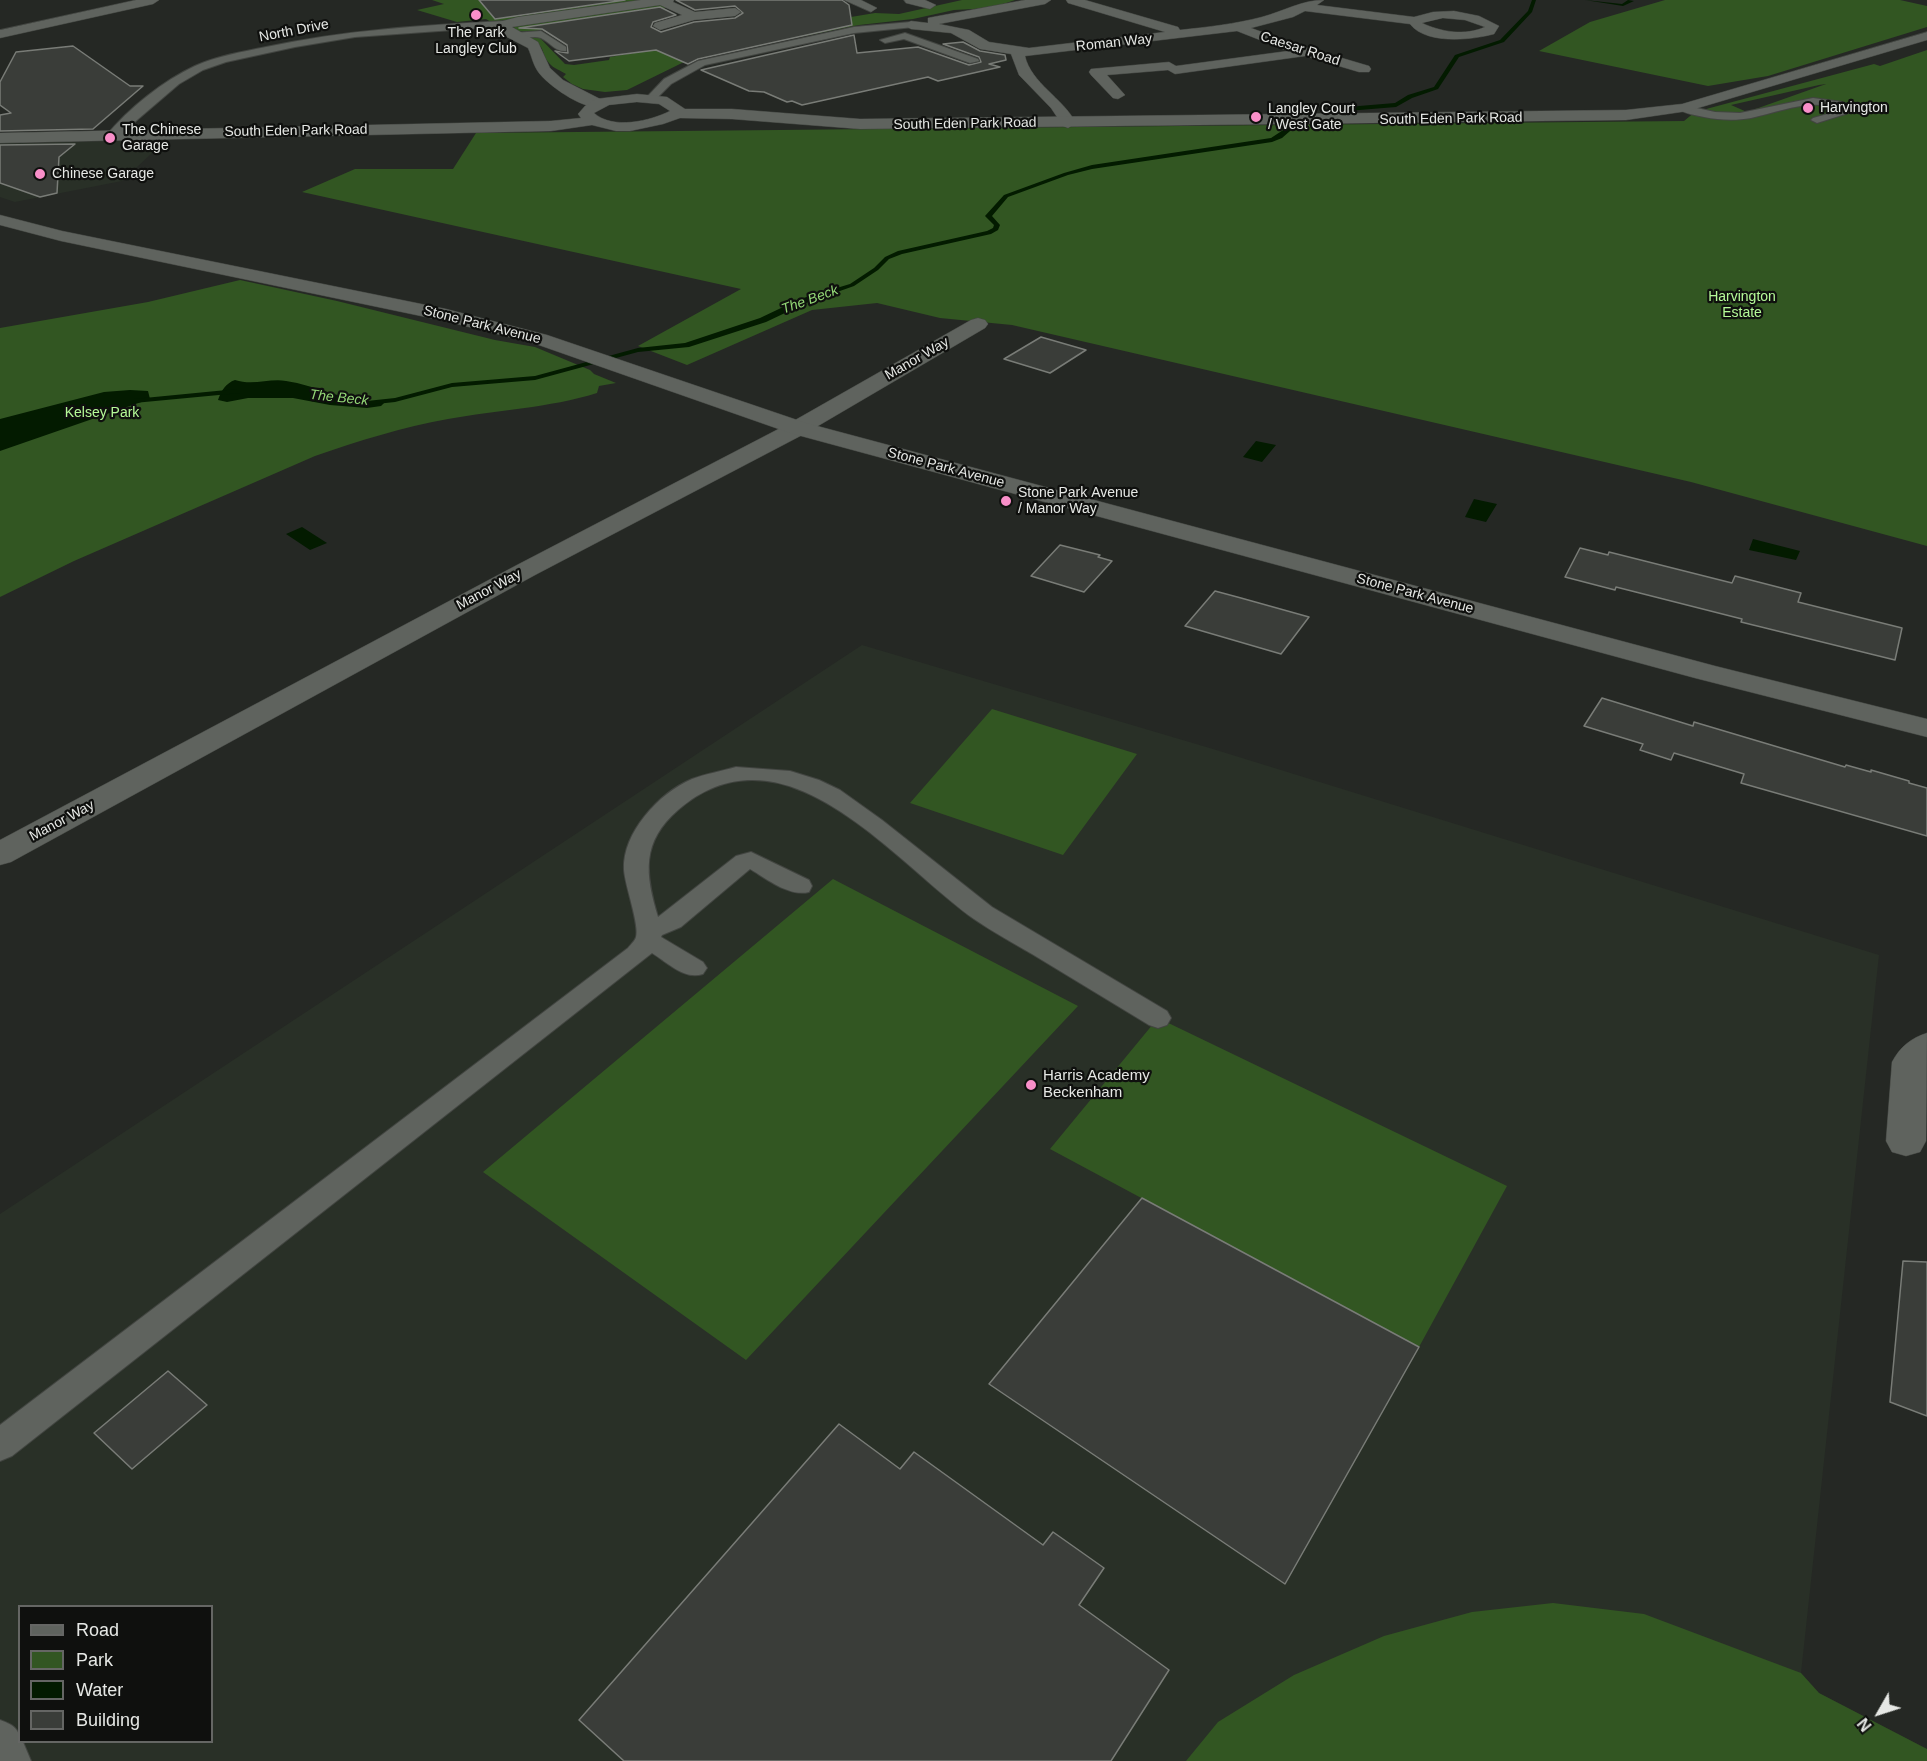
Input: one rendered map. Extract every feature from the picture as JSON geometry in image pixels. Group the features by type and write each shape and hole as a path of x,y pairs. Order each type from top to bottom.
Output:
{"street":[{"path":"0,34 153,0"},
{"path":"509,30 665,0 693,16"},
{"path":"850,0 872,8"},
{"path":"910,0 930,5"},
{"path":"911,25 1045,0"},
{"path":"1072,0 1183,34"},
{"name":"Roman Way","path":"911,25 953,29 985,46 1017,51 1132,41 1238,27 1301,9 1317,0"},
{"path":"1269,4 1415,21 1428,17 1453,16 1475,19 1492,26 1484,33 1454,35 1425,30 1416,25 1415,21"},
{"path":"660,26 693,16 735,12"},
{"name":"Caesar Road","path":"1238,27 1305,52 1364,69"},
{"path":"509,30 531,43 537,50 540,65 568,92 599,104"},
{"name":"South Eden Park Road","path":"0,138 59,141 112,136 551,126 592,121 613,126 638,125 664,120 677,113 732,114 839,124 1612,116 1683,108 1927,36"},
{"path":"1132,41 1189,81"},
{"path":"1017,51 1018,61 1024,70 1041,92 1063,110 1068,123"},
{"path":"1118,95 1096,72 1172,68 1305,52"},
{"path":"592,121 587,117 587,111 599,104 621,99 651,98 670,102 678,109 677,113"},
{"name":"Stone Park Avenue","path":"0,220 62,236 446,315 573,348 798,428 1705,672 1927,728"},
{"name":"Manor Way","path":"0,854 515,575 798,428 978,324"},
{"path":"1906,1141 1911,1062 1927,1047"}],"lane":[{"path":"651,98 656,91 680,72 702,63 854,30 911,25"},
{"name":"North Drive","path":"112,136 175,82 198,68 226,59 308,40 360,33 509,30 541,34 562,49"},
{"path":"870,43 905,36 974,61"},
{"path":"749,52 776,58"},
{"path":"1683,108 1709,114 1747,115 1818,99 1853,110 1817,120"},
{"path":"694,968 658,945 649,936 636,870 637,851 647,830 664,810 684,793 716,778 756,774 790,778 832,795 874,825 982,913 1158,1018"},
{"path":"0,1445 637,954 649,936 672,921 744,862 751,860 800,886"},
{"path":"0,1739 12,1761"}],"shaded area":[{"path":"166,140 122,181 15,202 0,197 0,143"},
{"name":"Harris Academy Beckenham","path":"862,645 1213,749 1879,955 1801,1673 1819,1693 1927,1749 1927,1761 0,1761 0,1214"}],"green space":[{"name":"The Park Langley Club","path":"432,0 655,0 500,22 491,22 486,19 457,22 417,10 444,4"},
{"path":"962,0 1015,0 992,8 954,10 913,19 859,25 709,55 682,63 627,90 605,92 583,89 572,84 563,77 566,74 549,63 541,47 529,38 539,37 565,64 574,65 875,13 899,14"},
{"path":"1665,0 1900,0 1927,6 1927,27 1768,76 1708,86 1539,51 1590,22"},
{"path":"659,4 666,8 530,32 517,31 513,26"},
{"name":"Harvington Estate","path":"1927,50 1927,546 1691,482 1012,325 940,318 877,303 812,310 687,365 638,346 741,289 302,192 355,169 453,169 476,133 1684,121 1695,112 1874,64 1880,66","holes":["1826,84 1747,112 1731,105"]},
{"name":"Kelsey Park","path":"240,280 495,340 535,347 616,383 599,386 597,393 579,398 431,422 315,456 74,561 0,597 0,328 148,302"},
{"path":"992,709 1137,754 1063,855 910,803"},
{"path":"833,879 1078,1006 746,1360 483,1172"},
{"path":"1158,1018 1507,1186 1419,1347 1050,1149"},
{"path":"1553,1603 1644,1614 1801,1673 1819,1693 1927,1749 1927,1761 1186,1761 1218,1722 1294,1675 1384,1636 1472,1612"}],"water":[{"path":"235,380 242,382 286,381 349,398 387,400 381,406 367,408 330,405 293,398 248,398 227,402 218,400 224,388"},
{"path":"148,391 150,399 0,451 0,419 104,392"},
{"path":"1256,441 1276,445 1262,462 1243,457"},
{"path":"1474,499 1497,504 1486,522 1465,517"},
{"path":"302,527 327,543 310,550 286,534"},
{"path":"1753,539 1800,551 1796,560 1749,550"}],"building":[{"path":"479,0 625,0 495,19"},
{"path":"676,0 842,0 849,5 852,25 698,59 688,64 656,50 569,61 555,51 568,53 567,45 542,29 519,28 660,7 676,15 653,22 651,27 661,32 694,22 735,18 743,13 735,6 695,10"},
{"path":"854,35 857,53 918,47 969,65 981,62 979,57 943,44 963,42 980,51 1005,55 1006,60 989,64 1000,67 938,81 928,77 802,105 792,101 787,102 764,92 749,91 701,70"},
{"path":"73,46 130,86 143,86 93,129 0,131 0,115 11,113 0,105 0,82 16,52"},
{"name":"Chinese Garage","path":"75,144 59,157 57,193 40,197 0,183 0,145"},
{"path":"1041,337 1086,350 1050,373 1004,359"},
{"path":"1060,545 1100,555 1098,557 1112,561 1084,592 1031,576"},
{"path":"1580,548 1608,555 1609,552 1732,583 1735,576 1801,593 1798,602 1902,628 1895,660 1741,622 1742,619 1616,587 1615,590 1565,577"},
{"path":"1215,591 1309,617 1281,654 1185,626"},
{"path":"1602,698 1693,726 1694,722 1845,767 1846,765 1871,772 1871,770 1927,788 1927,836 1741,783 1744,774 1674,753 1671,760 1640,750 1643,744 1584,726"},
{"path":"1142,1198 1419,1347 1285,1584 989,1384"},
{"path":"1903,1261 1927,1262 1927,1416 1890,1402"},
{"path":"168,1371 207,1405 132,1469 94,1433"},
{"path":"839,1424 900,1469 914,1452 1043,1545 1053,1532 1104,1568 1079,1605 1169,1670 1111,1761 624,1761 579,1720"}],"waterway":[{"name":"The Beck","path":"367,403 395,400 452,385 535,378 638,350 686,345 763,320 803,301 852,285 876,269 887,258 900,252 989,233 996,229 997,225 988,216 1006,196 1066,174 1092,167 1272,140 1280,137 1299,122 1323,114 1359,107 1396,105 1410,96 1436,88 1457,56 1502,41 1530,11 1534,0"},
{"name":"The Beck","path":"1587,0 1623,5 1632,1 1630,0"},
{"name":"The Beck","path":"134,401 237,391"}],"place":[{"name":"The Park Langley Club","path":"476,15"},
{"name":"Harvington","path":"1808,108"},
{"name":"Langley Court / West Gate","path":"1256,117"},
{"name":"The Chinese Garage","path":"110,138"},
{"name":"Chinese Garage","path":"40,174"},
{"name":"Stone Park Avenue / Manor Way","path":"1006,501"},
{"name":"Harris Academy Beckenham","path":"1031,1085"}]}
